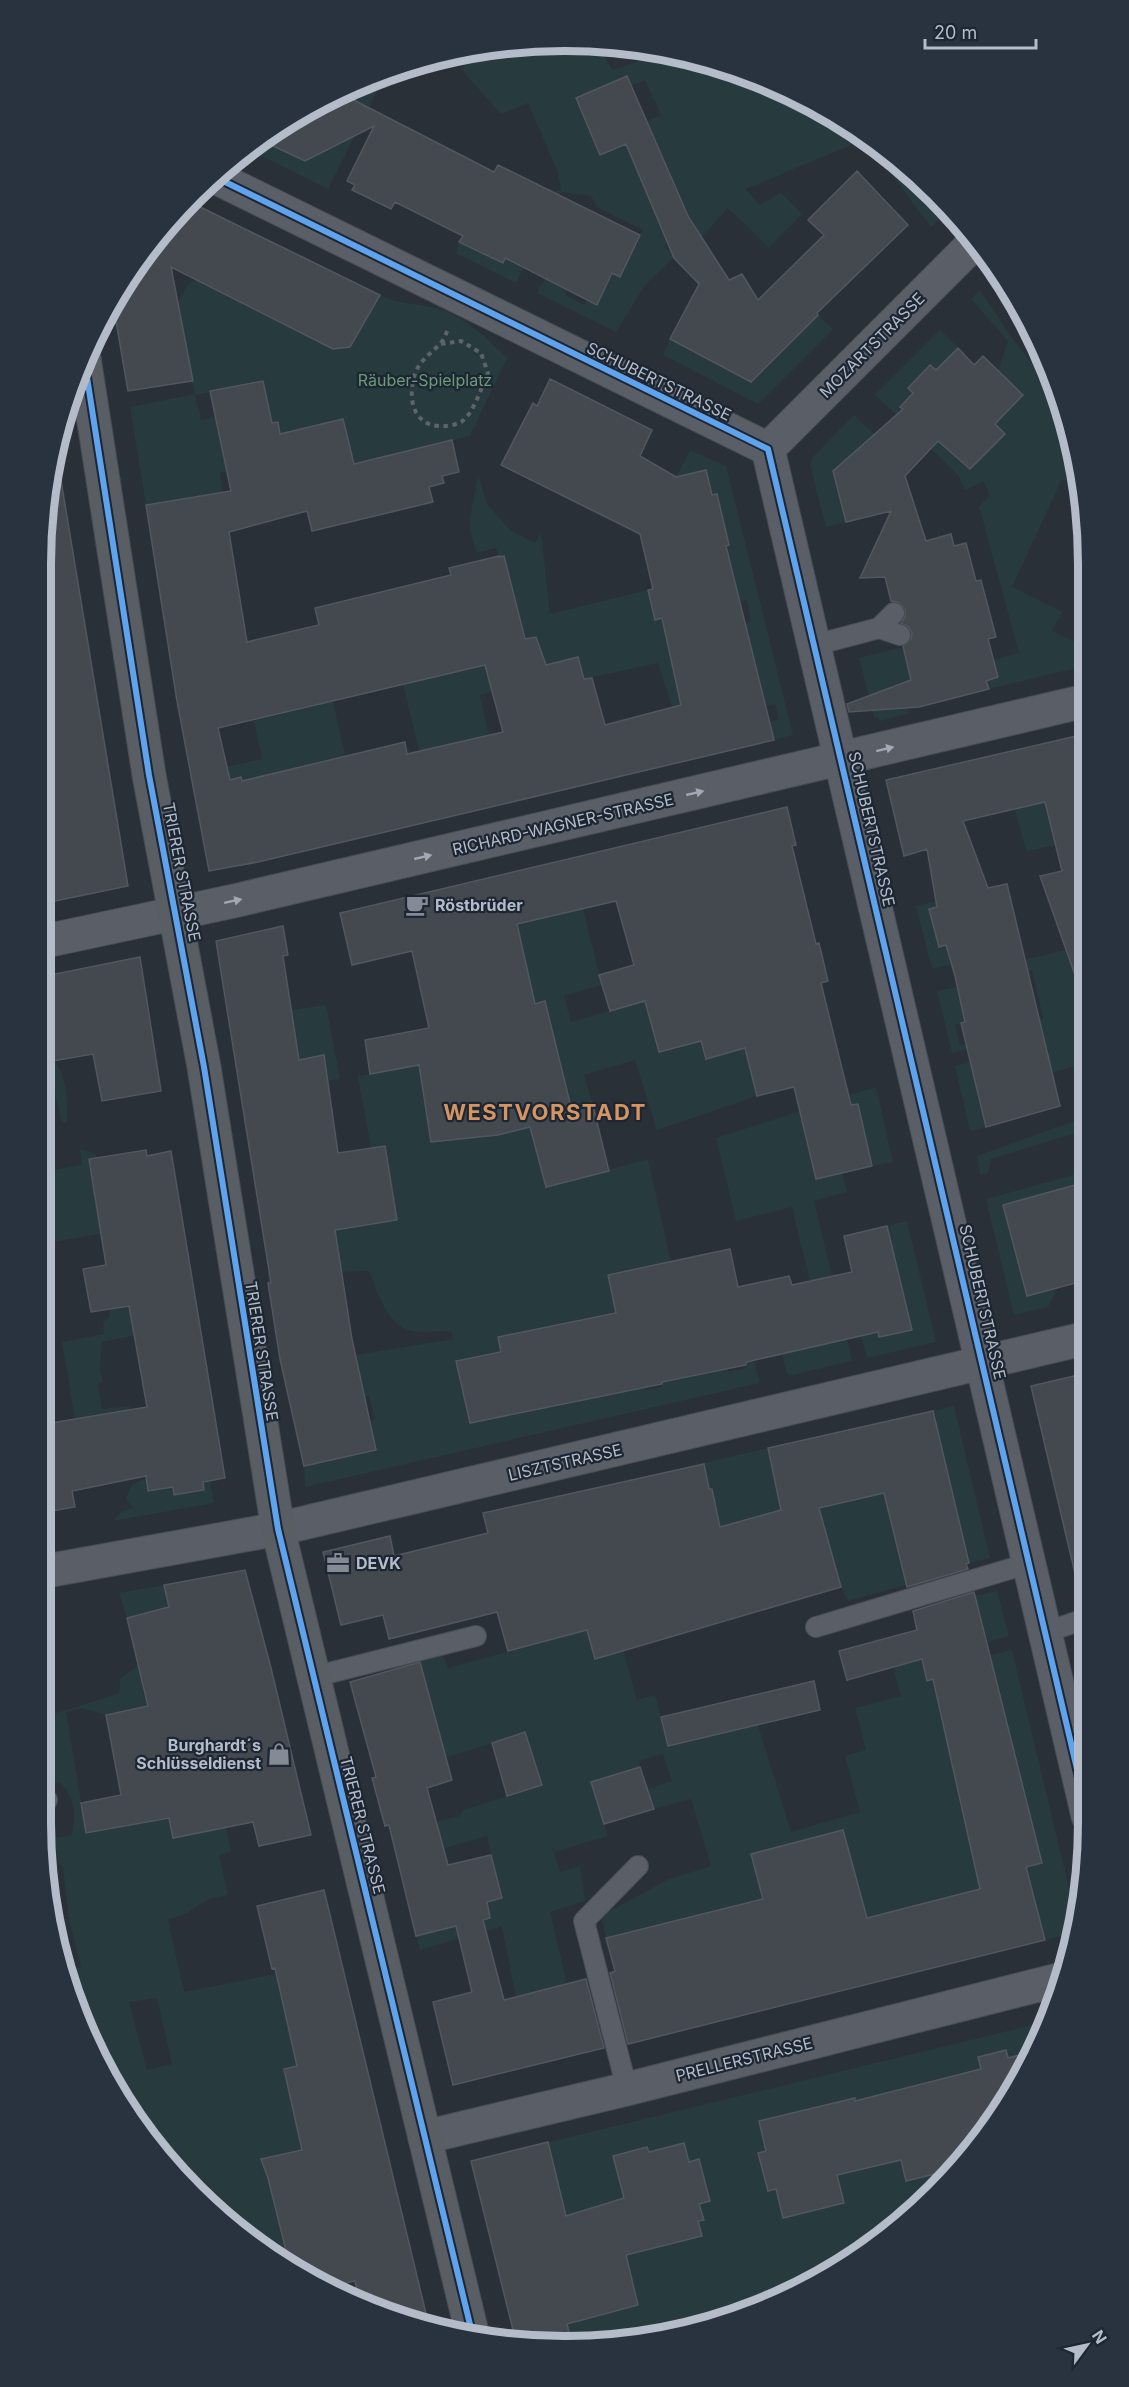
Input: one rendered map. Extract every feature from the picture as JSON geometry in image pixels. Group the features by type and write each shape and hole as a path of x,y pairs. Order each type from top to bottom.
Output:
{"street":[{"name":"SCHUBERTSTRASSE","path":"223,181 768,449 1078,1772"},
{"name":"MOZARTSTRASSE","path":"768,449 969,249"},
{"name":"TRIERER STRASSE","path":"87,376 149,775 204,1067 278,1529 471,2327"},
{"name":"RICHARD-WAGNER-STRASSE","path":"51,940 176,913 1078,703"},
{"name":"LISZTSTRASSE","path":"51,1570 278,1529 1078,1340"},
{"name":"PRELLERSTRASSE","path":"425,2137 627,2089 1053,1981"}],"lane":[{"path":"814,645 879,628 894,613"},
{"path":"879,628 900,635"},
{"path":"816,1627 1030,1563"},
{"path":"1046,1632 1078,1621"},
{"path":"313,1677 476,1636"},
{"path":"627,2089 584,1921 638,1866"}],"path":[{"path":"441,344 461,341 481,353 488,373 476,401 462,421 445,427 429,425 417,415 410,398 414,375 427,354 441,344 462,298"}],"green space":[{"path":"531,52 601,52 613,70 648,58 665,61 697,68 761,90 792,104 856,143 746,189 760,205 781,193 802,214 769,248 728,208 702,237 689,215 664,246 674,257 645,285 616,332 537,293 545,279 567,290 565,295 584,305 587,300 597,305 612,273 620,276 643,230 597,207 591,196 561,192 516,283 456,253 459,242 503,263 546,189 561,191 558,172 528,103 501,114 461,69 472,59","holes":["617,80 621,90 645,80 661,115 635,127 652,133 673,181 646,192 626,144 600,155 576,98"]},
{"path":"378,86 328,189 257,153 270,145 305,161 319,154 346,100"},
{"path":"880,160 903,178 942,216 931,227"},
{"name":"Räuber-Spielplatz","path":"197,280 333,349 350,347 380,295 394,301 432,307 449,313 476,329 507,358 470,436 355,464 343,419 281,437 278,422 272,423 263,381 195,395 201,420 215,417 222,449 249,467 220,473 223,493 146,505 130,407 195,394 173,310 189,283"},
{"path":"980,290 1014,341 1042,375 1061,432 1072,484 1062,479 1012,587 1062,612 1052,631 1078,643 1078,668 989,689 986,681 998,677 993,660 1019,653 979,506 990,496 984,481 965,490 958,475 875,395 940,330 958,348 936,370 930,365 908,387 913,393 901,407 970,469 1005,434 995,424 1023,395 998,371 1008,341 971,299"},
{"path":"818,315 833,329 758,404 663,355 670,339 751,382"},
{"path":"854,415 874,434 833,471 846,522 826,527 810,465 813,457"},
{"path":"690,450 726,466 793,735 774,740 769,722 779,719 775,704 765,706 697,758 689,760 658,663 584,679 577,657 546,665 536,637 521,640 520,621 504,557 499,557 496,548 476,553 469,523 478,475 487,504 511,531 535,543 541,531 550,614 648,590 655,619 662,618 670,654 751,621 747,600 739,601 717,494 712,495 706,471 676,477"},
{"path":"903,647 911,680 896,698 909,713 881,721 874,716 859,658"},
{"path":"482,650 492,692 480,695 504,802 423,767 403,684"},
{"path":"333,701 362,837 354,838 335,759 270,774 282,823 197,808 189,775 262,759 254,721"},
{"path":"1078,786 1078,813 1071,842 1027,851 1012,801"},
{"path":"936,901 937,907 929,909 939,947 947,945 951,964 932,969 916,906"},
{"path":"583,909 602,985 564,996 571,1022 645,1001 659,1052 701,1041 706,1059 734,1051 741,1029 757,1096 657,1130 635,1060 584,1075 592,1102 571,1107 546,1003 484,1017 513,1131 530,1127 546,1187 648,1159 679,1299 653,1304 645,1267 608,1275 645,1390 662,1387 662,1382 727,1367 728,1372 747,1368 746,1362 754,1360 760,1383 305,1487 304,1466 376,1450 369,1421 375,1419 369,1396 364,1397 282,1367 453,1339 451,1331 426,1332 403,1328 384,1307 369,1271 341,1272 268,1283 264,1241 371,1148 358,1076 419,1065 529,979 517,923","holes":["592,1318 607,1395 469,1422 457,1361 501,1352 536,1329"]},
{"path":"1066,950 1078,983 1078,1065 1052,1073 1032,1021 1043,1018 1032,970 1021,972 1018,961"},
{"path":"957,987 965,1022 955,1025 960,1045 970,1043 971,1048 952,1053 937,991"},
{"path":"326,1005 340,1079 241,1095 285,1011"},
{"path":"52,1058 57,1064 66,1088 67,1122 62,1123 51,1075"},
{"path":"975,1061 978,1095 986,1127 970,1131 955,1066"},
{"path":"876,1087 893,1162 872,1166 858,1104 842,1173 847,1192 814,1201 832,1276 810,1281 792,1207 736,1221 716,1138"},
{"path":"1078,1120 1078,1132 991,1159 988,1173 980,1175 977,1156"},
{"path":"80,1149 96,1154 110,1232 51,1241 51,1170 82,1165"},
{"path":"1078,1174 1078,1184 1003,1205 1027,1295 1058,1287 1048,1307 1014,1315 986,1199"},
{"path":"907,1221 936,1342 867,1358 861,1335 878,1331 880,1337 912,1330 887,1226"},
{"path":"146,1303 151,1332 102,1342 100,1366 103,1382 98,1384 102,1409 129,1406 130,1410 75,1419 62,1342 104,1334 103,1323 110,1315 109,1309"},
{"path":"847,1339 852,1361 788,1376 782,1354"},
{"path":"954,1406 990,1558 969,1563 933,1411"},
{"path":"858,1428 888,1476 887,1505 907,1585 848,1601 841,1587 825,1530 745,1553 652,1537 718,1515 712,1489 709,1489 704,1468 699,1464 768,1448 781,1508 817,1508 840,1503 824,1435"},
{"path":"146,1478 148,1491 173,1487 175,1495 204,1491 203,1482 210,1481 214,1503 113,1521 121,1512 133,1508 126,1499 132,1485"},
{"path":"164,1585 169,1607 127,1618 119,1593"},
{"path":"997,1591 1009,1636 988,1642 975,1596"},
{"path":"587,1630 623,1650 637,1700 655,1695 669,1747 758,1725 791,1832 860,1812 845,1756 866,1750 855,1708 901,1696 893,1667 922,1660 927,1680 933,1679 967,1835 993,1829 983,1889 880,1914 871,1937 842,1830 751,1854 763,1899 702,1915 655,1935 652,1926 606,1938 601,1916 669,1879 711,1866 691,1799 654,1809 647,1789 672,1781 663,1754 639,1761 640,1767 591,1782 608,1836 554,1852 560,1872 580,1866 585,1901 550,1912 567,1984 516,1997 502,1926 420,1950 416,1936 490,1918 487,1902 502,1898 487,1836 397,1862 390,1833 460,1816 463,1810 542,1785 525,1733 441,1759 420,1662 443,1655 448,1668"},
{"path":"1012,1650 1072,1901 1065,1935 1045,1940 1026,1867 1042,1862 990,1655"},
{"path":"180,1655 164,1703 106,1715 83,1708 66,1712 86,1832 169,1818 174,1838 226,1827 231,1852 219,1855 228,1895 209,1899 187,1913 168,1920 184,1992 276,1974 297,2066 284,2069 314,2153 301,2150 261,2160 268,2178 286,2253 226,2209 201,2186 157,2135 138,2108 104,2050 72,1969 81,1967 69,1920 63,1867 59,1864 54,1838 72,1835 74,1813 69,1794 60,1782 51,1783 51,1714 118,1694 121,1678 138,1665","holes":["157,1998 172,2064 147,2070 129,2002"]},
{"path":"1037,2024 1009,2079 972,2135 928,2186 903,2209 850,2249 792,2283 730,2309 697,2319 632,2332 598,2335 514,2333 471,2161"}],"building":[{"path":"627,76 688,216 729,280 742,274 758,300 824,235 808,220 857,171 908,225 817,313 818,315 751,382 670,339 699,284 674,258 626,144 600,155 576,98"},
{"path":"350,98 494,172 498,165 640,235 620,277 612,273 597,305 505,258 503,263 459,242 463,236 395,202 391,209 352,190 355,185 347,181 374,126 305,161 270,145 308,120"},
{"path":"197,205 380,295 350,347 333,349 171,267 193,381 128,391 115,317 157,252"},
{"path":"958,348 974,365 983,356 1023,395 995,424 1005,434 970,469 938,441 905,476 926,541 951,534 954,546 966,543 976,581 981,580 996,637 988,639 998,677 986,681 989,689 919,707 849,712 847,704 911,680 903,646 911,639 912,633 909,627 901,623 905,617 905,609 898,602 891,601 885,577 860,578 891,511 846,522 833,471 903,409 900,407 913,393 908,388 930,365 936,370"},
{"path":"550,379 652,430 640,456 676,477 706,470 712,495 717,494 729,545 726,546 774,740 258,862 209,871 177,701 146,505 231,491 210,391 263,381 272,423 278,422 280,434 343,419 354,464 452,440 459,472 442,476 444,483 429,487 433,502 312,531 307,511 229,532 247,642 319,625 315,608 451,575 449,568 504,556 525,639 536,637 546,665 578,657 584,679 592,678 605,725 681,705 662,618 655,620 648,590 653,589 640,534 501,465 533,403 537,406","holes":["485,665 503,732 407,754 405,742 242,781 241,777 230,780 218,728"]},
{"path":"60,472 128,886 51,902 51,564 55,497"},
{"path":"1078,736 1078,984 1040,876 1062,871 1045,802 963,821 988,888 1007,884 1060,1106 986,1127 961,1023 965,1022 955,976 946,945 939,947 929,909 937,907 927,849 904,856 886,780"},
{"path":"787,807 796,845 792,846 816,944 819,943 828,981 821,983 851,1105 858,1104 872,1166 816,1179 794,1087 757,1096 745,1048 706,1059 701,1041 659,1052 645,1001 610,1011 599,975 634,965 616,901 517,924 535,1004 545,1001 571,1107 592,1102 609,1171 546,1187 530,1127 498,1135 431,1142 419,1065 370,1074 365,1040 429,1028 412,951 352,965 340,913"},
{"path":"283,926 288,955 283,956 299,1060 324,1055 338,1153 385,1146 397,1220 335,1230 352,1339 376,1450 304,1466 280,1359 268,1283 271,1283 216,941"},
{"path":"140,957 161,1091 102,1101 93,1054 51,1061 51,975"},
{"path":"146,1150 147,1156 171,1151 225,1478 203,1482 204,1490 174,1495 173,1487 148,1491 146,1476 72,1491 75,1507 51,1511 51,1423 147,1407 129,1306 91,1312 83,1269 106,1265 89,1159"},
{"path":"1078,1184 1078,1282 1027,1296 1003,1205"},
{"path":"887,1226 912,1330 879,1337 878,1332 746,1362 746,1365 662,1382 662,1384 470,1423 456,1361 501,1352 498,1337 616,1313 608,1275 730,1249 738,1287 789,1276 792,1285 852,1272 844,1236"},
{"path":"1078,1375 1078,1578 1076,1578 1031,1386"},
{"path":"933,1411 969,1563 966,1564 968,1569 907,1587 884,1493 819,1508 841,1587 595,1659 587,1630 508,1651 497,1612 389,1639 383,1615 341,1625 323,1552 390,1536 394,1556 488,1533 483,1513 704,1464 720,1527 781,1510 768,1448"},
{"path":"245,1570 311,1835 259,1846 253,1822 173,1838 169,1818 86,1833 81,1803 121,1795 106,1715 148,1706 127,1618 169,1607 164,1585"},
{"path":"974,1592 1042,1863 1026,1867 1045,1940 628,2044 610,1973 615,1971 606,1938 763,1899 751,1854 843,1830 867,1918 980,1889 933,1679 927,1681 922,1659 847,1680 839,1651 917,1630 913,1611"},
{"path":"420,1662 452,1780 427,1788 448,1865 491,1855 502,1898 487,1902 490,1918 483,1920 504,2000 586,1979 604,2048 453,2085 433,2002 472,1992 456,1926 416,1936 389,1825 385,1826 372,1778 376,1777 350,1682"},
{"path":"814,1681 820,1710 668,1746 661,1717"},
{"path":"525,1732 542,1785 507,1796 492,1743"},
{"path":"640,1767 654,1809 604,1824 591,1782"},
{"path":"324,1890 427,2317 357,2292 355,2281 337,2283 287,2254 261,2159 302,2150 284,2069 297,2066 275,1968 272,1969 257,1906"},
{"path":"1006,2050 1008,2058 1023,2054 972,2135 936,2178 935,2174 906,2181 901,2160 837,2175 844,2203 783,2218 776,2189 768,2191 758,2153 766,2151 759,2121 855,2098 855,2101 981,2069 978,2057"},
{"path":"548,2142 566,2216 624,2198 613,2156 647,2147 649,2152 684,2143 689,2162 699,2159 710,2201 699,2204 704,2220 698,2221 702,2236 626,2255 638,2305 567,2324 570,2336 514,2333 471,2161"}],"cycle path":[{"path":"223,181 768,449 1078,1773"},
{"path":"87,376 149,775 204,1067 278,1529 471,2327"}],"place":[{"name":"Röstbrüder","path":"417,905"},
{"name":"DEVK","path":"338,1563"},
{"name":"Burghardt´s Schlüsseldienst","path":"279,1754"}],"district":[{"name":"WESTVORSTADT","path":"545,1112"}]}
